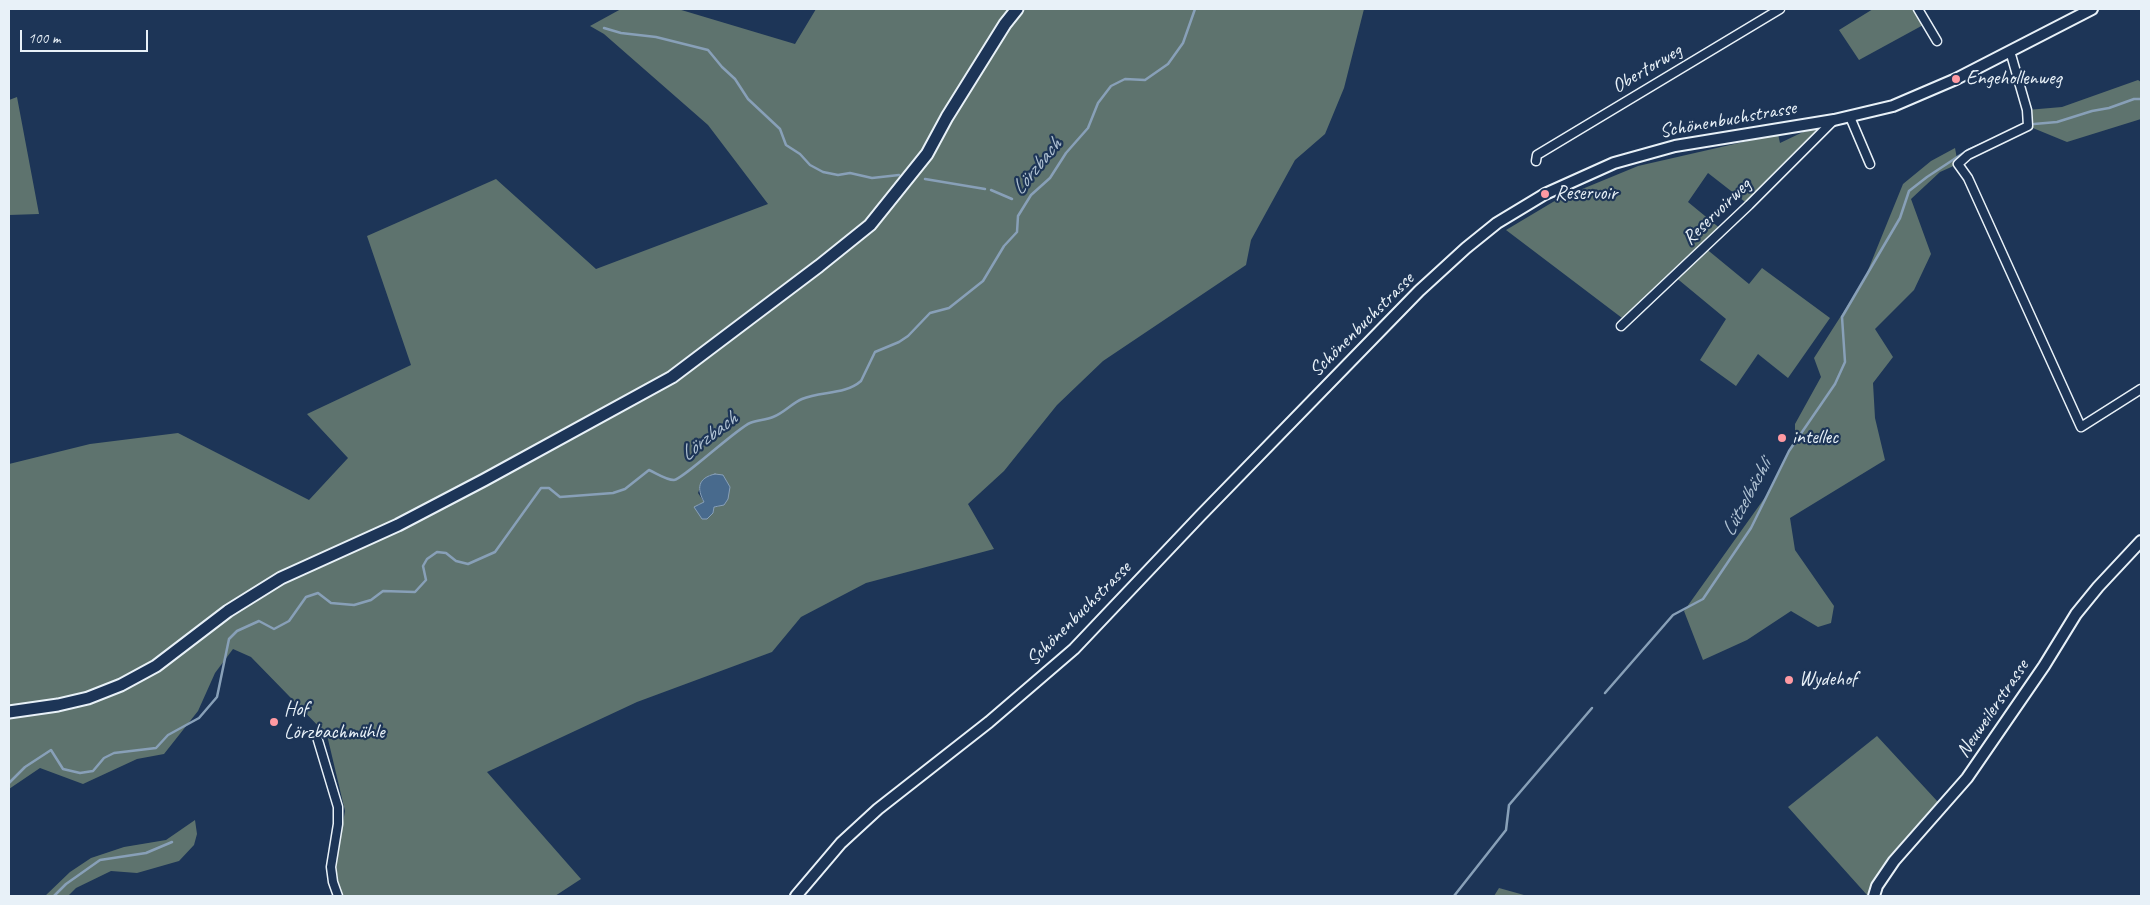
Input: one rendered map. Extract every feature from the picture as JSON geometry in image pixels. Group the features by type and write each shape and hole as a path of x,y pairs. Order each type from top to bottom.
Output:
{"main road":[{"path":"9,712 88,698 121,686 156,666 228,611 281,578 407,520 672,377 820,266 870,225 927,154 1005,24 1017,9"}],"street":[{"name":"Obertorweg","path":"1536,161 1537,154 1780,9"},
{"path":"1918,9 1937,41"},
{"name":"Schönenbuchstrasse","path":"796,896 841,843 878,809 989,722 1074,649 1322,390 1419,292 1481,235 1546,194 1614,163 1675,146 1834,120 1893,106 1931,91 2092,9"},
{"path":"2010,51 2027,110 2028,126 1968,154 1958,164 1968,178 2081,427 2141,389"},
{"path":"1850,116 1870,164"},
{"name":"Reservoirweg","path":"1621,326 1749,205 1834,120"},
{"name":"Neuweilerstrasse","path":"1874,896 1877,886 1894,861 1967,778 2044,666 2076,614 2098,587 2141,541"},
{"path":"317,737 338,807 338,824 331,867 333,882 338,896"}],"green space":[{"path":"621,9 678,9 795,44 816,9 1364,9 1344,88 1325,134 1295,160 1251,240 1246,265 1103,361 1057,405 1004,471 968,504 994,549 866,583 801,617 772,652 637,702 487,772 581,879 555,896 342,896 333,878 345,811 327,735 251,657 233,649 215,673 198,711 164,754 137,759 83,784 40,768 9,789 9,464 90,444 178,433 309,500 348,458 307,414 411,365 367,236 496,179 596,269 768,204 708,125 604,34 590,26","holes":["710,475 723,476 730,487 718,507 714,507 713,513 707,519 698,504 703,504 704,502 698,493 702,482"]},
{"path":"1873,9 1915,9 1925,24 1859,60 1839,30"},
{"path":"2138,80 2141,82 2141,119 2067,142 2028,126 2027,110 2062,107"},
{"path":"17,97 39,214 9,215 9,100"},
{"path":"1822,127 1749,205 1708,173 1688,202 1722,230 1704,247 1749,284 1762,268 1830,318 1788,378 1758,354 1736,386 1700,360 1726,319 1674,276 1626,321 1506,230 1558,199 1638,166 1778,134 1780,143 1803,132"},
{"path":"1955,148 1958,164 1940,172 1911,199 1931,254 1914,290 1875,329 1893,357 1873,383 1875,418 1885,460 1790,518 1795,550 1834,606 1831,623 1818,627 1791,611 1747,640 1703,660 1684,611 1766,496 1795,438 1795,424 1821,377 1814,358 1864,280 1903,184 1931,161"},
{"path":"1877,736 1938,802 1882,867 1867,895 1788,807"},
{"path":"195,820 197,834 194,845 179,861 137,873 111,871 76,888 68,896 45,896 70,872 91,858 124,847 166,840"},
{"path":"1499,888 1524,895 1526,896 1494,896"}],"water":[{"path":"715,474 723,475 730,487 728,499 724,505 714,507 713,513 707,519 702,519 694,507 704,502 700,493 700,485 705,478"}],"waterway":[{"name":"Lörzbach","path":"9,783 25,767 51,750 63,769 80,773 93,771 104,758 114,753 156,748 168,735 199,718 217,697 229,639 237,631 259,621 274,629 289,621 306,597 318,593 331,603 354,605 371,600 383,591 415,592 426,580 423,566 427,559 437,552 446,553 456,561 468,564 495,552 541,488 549,488 560,497 613,493 625,489 649,470 664,478 674,480 750,423 777,415 802,399 848,389 855,385 861,381 875,352 899,342 908,336 930,313 949,308 983,281 1004,246 1017,232 1018,216 1031,195 1050,178 1066,153 1088,128 1098,103 1111,86 1125,79 1145,80 1168,64 1183,43 1195,9"},
{"path":"604,28 621,33 656,37 708,50 735,79 748,99 780,129 786,145 800,154 810,165 823,172 838,175 850,173 872,178 899,175"},
{"name":"Lützelbächli","path":"2034,124 2057,122 2134,99 2141,99"},
{"name":"Lützelbächli","path":"1605,693 1673,615 1703,599 1751,528 1789,451 1835,384 1845,362 1842,317 1900,218 1909,191 1968,150 1982,144"},
{"path":"925,179 985,189"},
{"path":"991,190 1012,199"},
{"name":"Lützelbächli","path":"1454,896 1506,830 1509,805 1592,708"},
{"path":"54,896 66,884 100,860 146,853 172,842"}],"place":[{"name":"Engehollenweg","path":"1956,79"},
{"name":"Reservoir","path":"1545,194"},
{"name":"intellec","path":"1782,438"},
{"name":"Wydehof","path":"1789,680"},
{"name":"Hof Lörzbachmühle","path":"274,722"}]}
